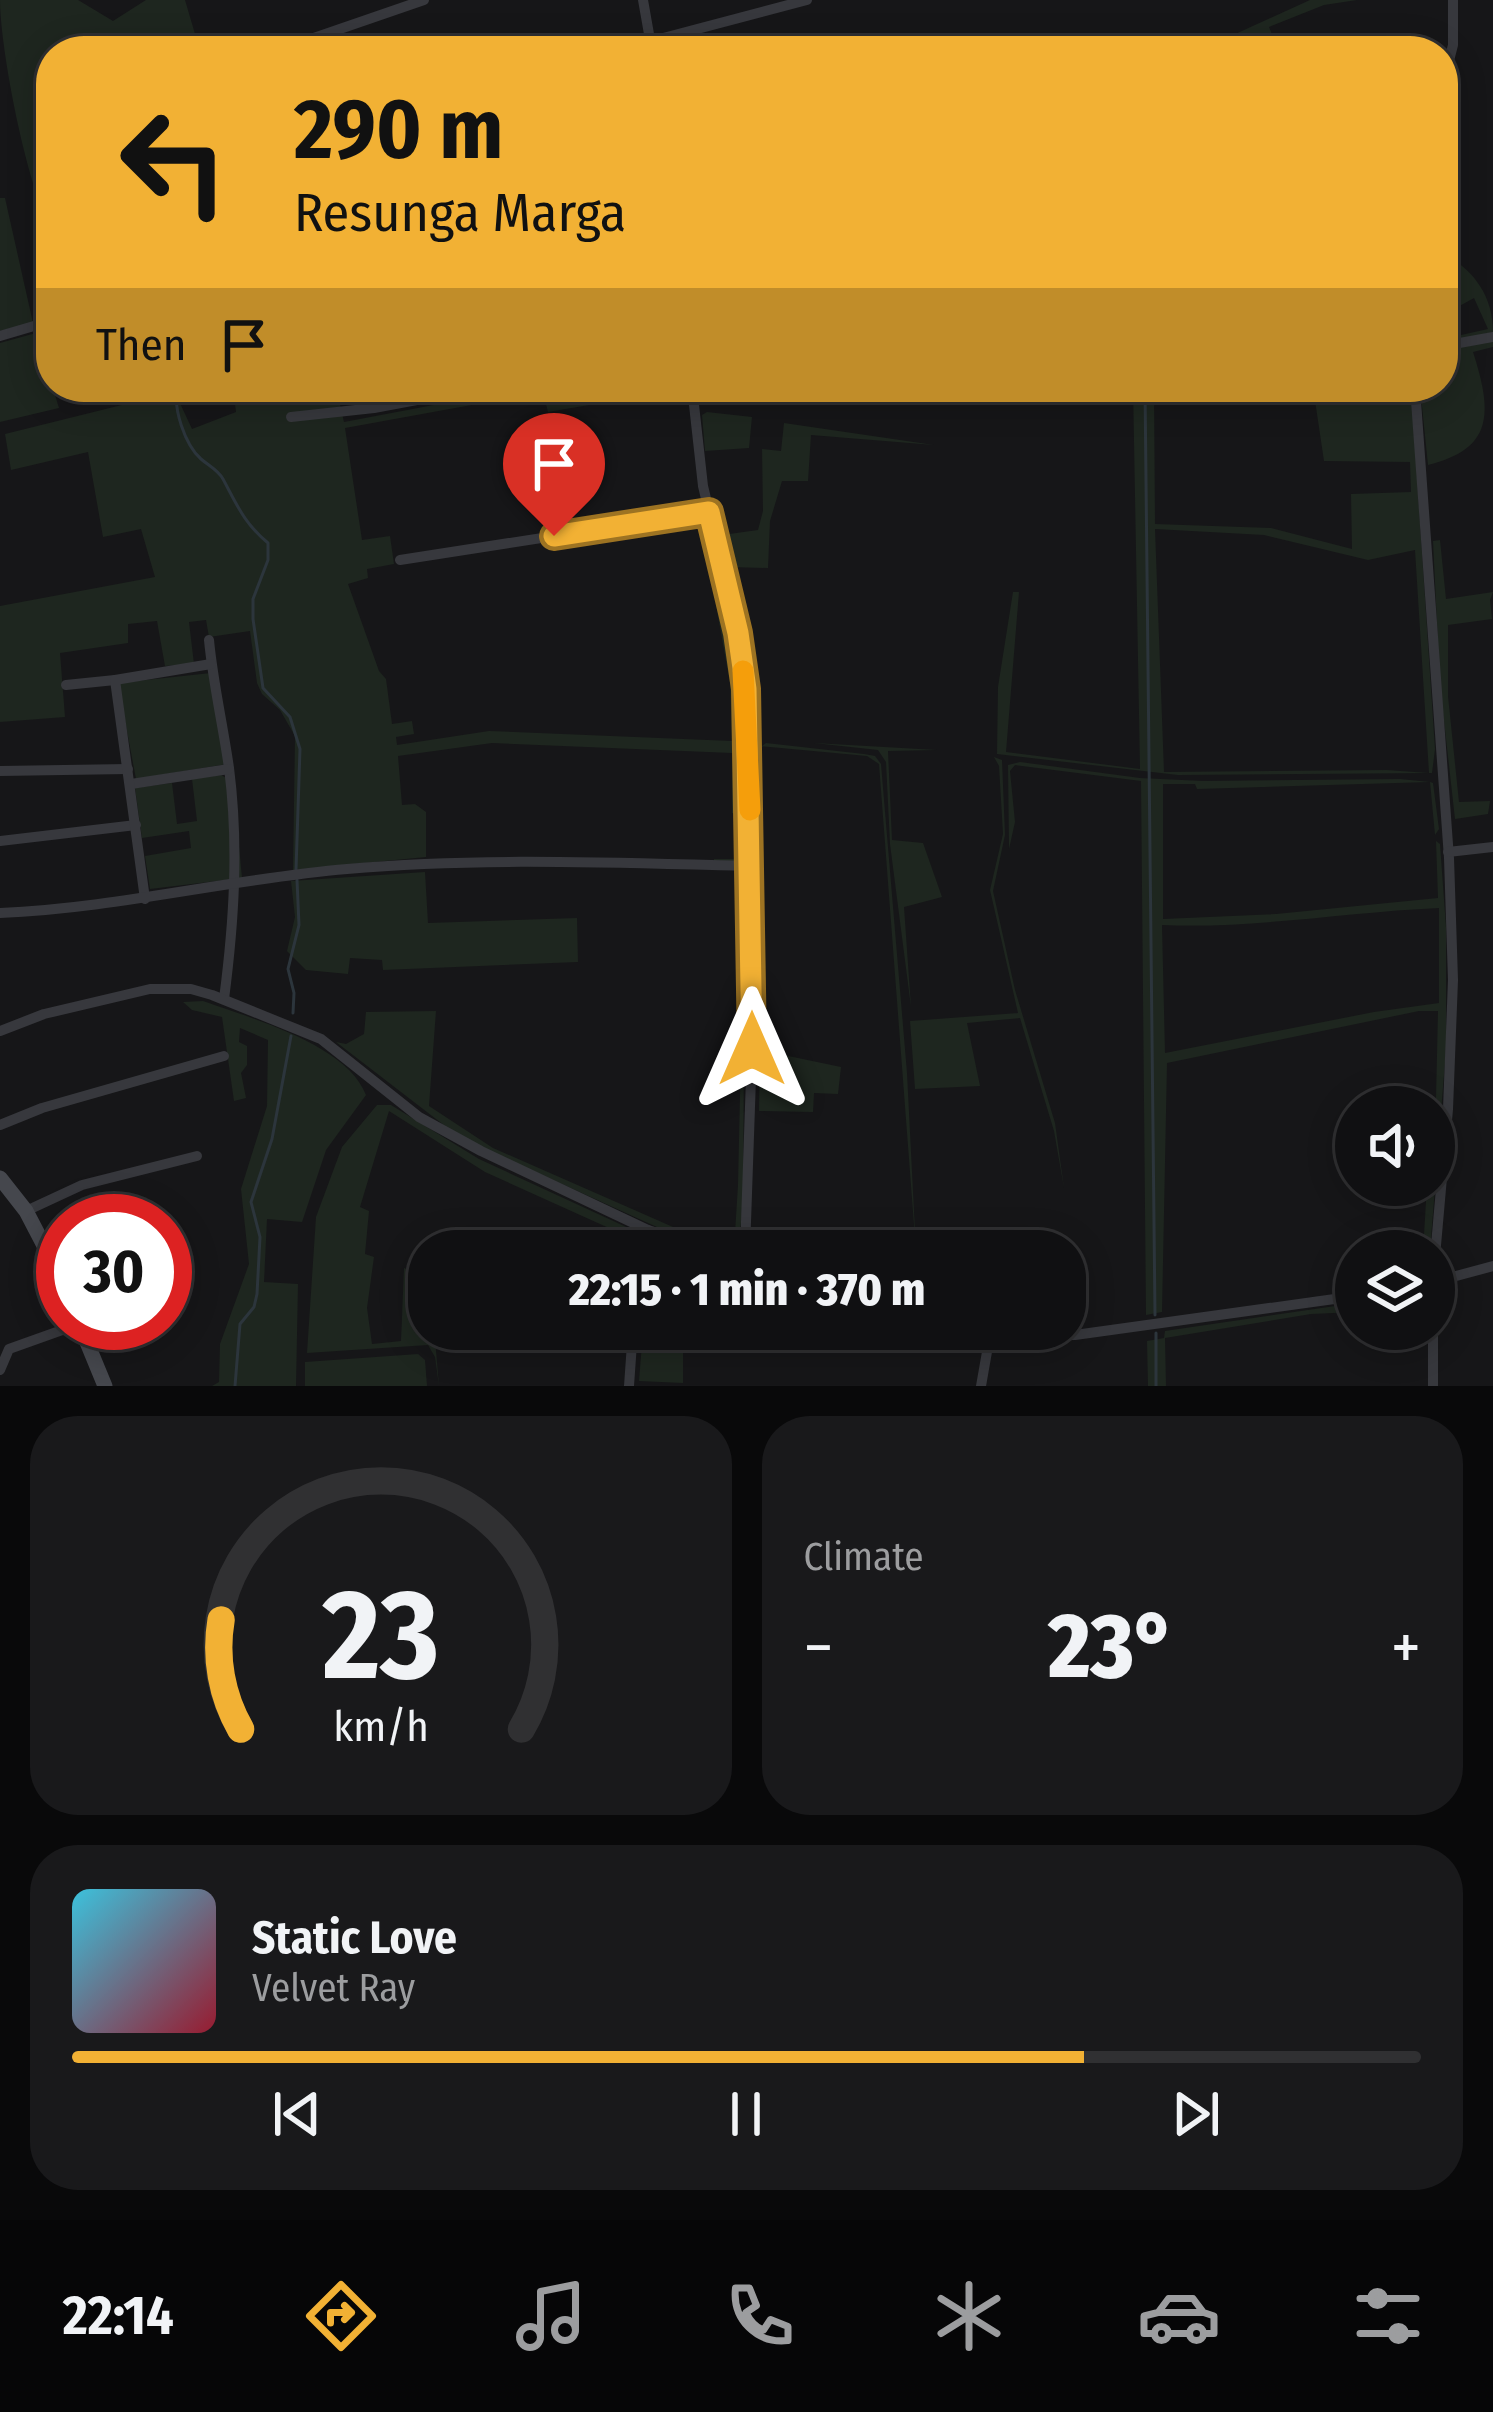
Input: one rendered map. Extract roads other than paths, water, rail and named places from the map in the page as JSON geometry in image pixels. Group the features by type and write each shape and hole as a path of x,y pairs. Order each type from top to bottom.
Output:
{"street":[{"path":"320,36 424,0"},
{"path":"643,0 649,36"},
{"path":"685,36 807,0"},
{"path":"1453,0 1453,36"},
{"path":"0,336 36,325"},
{"path":"1458,343 1493,337"},
{"path":"291,417 406,402"},
{"path":"694,402 709,512 738,633 746,689 752,1049 746,1230"},
{"path":"1416,402 1453,980 1437,1230"},
{"path":"400,560 709,512"},
{"path":"208,640 229,770 235,884 224,999"},
{"path":"66,685 211,664"},
{"path":"115,680 145,898"},
{"path":"0,771 128,769"},
{"path":"131,784 229,770"},
{"path":"0,841 136,825"},
{"path":"1448,852 1493,847"},
{"path":"0,913 145,898 297,874 552,860 752,866"},
{"path":"0,1031 44,1014 153,989 191,989 224,999 321,1039 419,1117 646,1230"},
{"path":"0,1125 81,1096 224,1056"},
{"path":"26,1211 82,1185 197,1156"},
{"path":"0,1178 36,1230"},
{"path":"1455,1276 1493,1266"},
{"path":"1086,1333 1335,1299"},
{"path":"0,1370 9,1348 36,1338"},
{"path":"90,1350 104,1386"},
{"path":"629,1386 632,1350"},
{"path":"981,1386 987,1350"},
{"path":"1433,1350 1433,1386"}],"waterway":[{"path":"177,402 190,445 221,476 247,521 268,543 268,560 253,599 253,619 263,688 290,717 300,749 296,870"},
{"path":"1145,402 1155,1315"},
{"path":"293,1013 288,969 299,925 297,880"},
{"path":"235,1386 240,1324 254,1307 257,1294 260,1237 251,1202 272,1139 291,1036"},
{"path":"1156,1333 1156,1386"}]}
